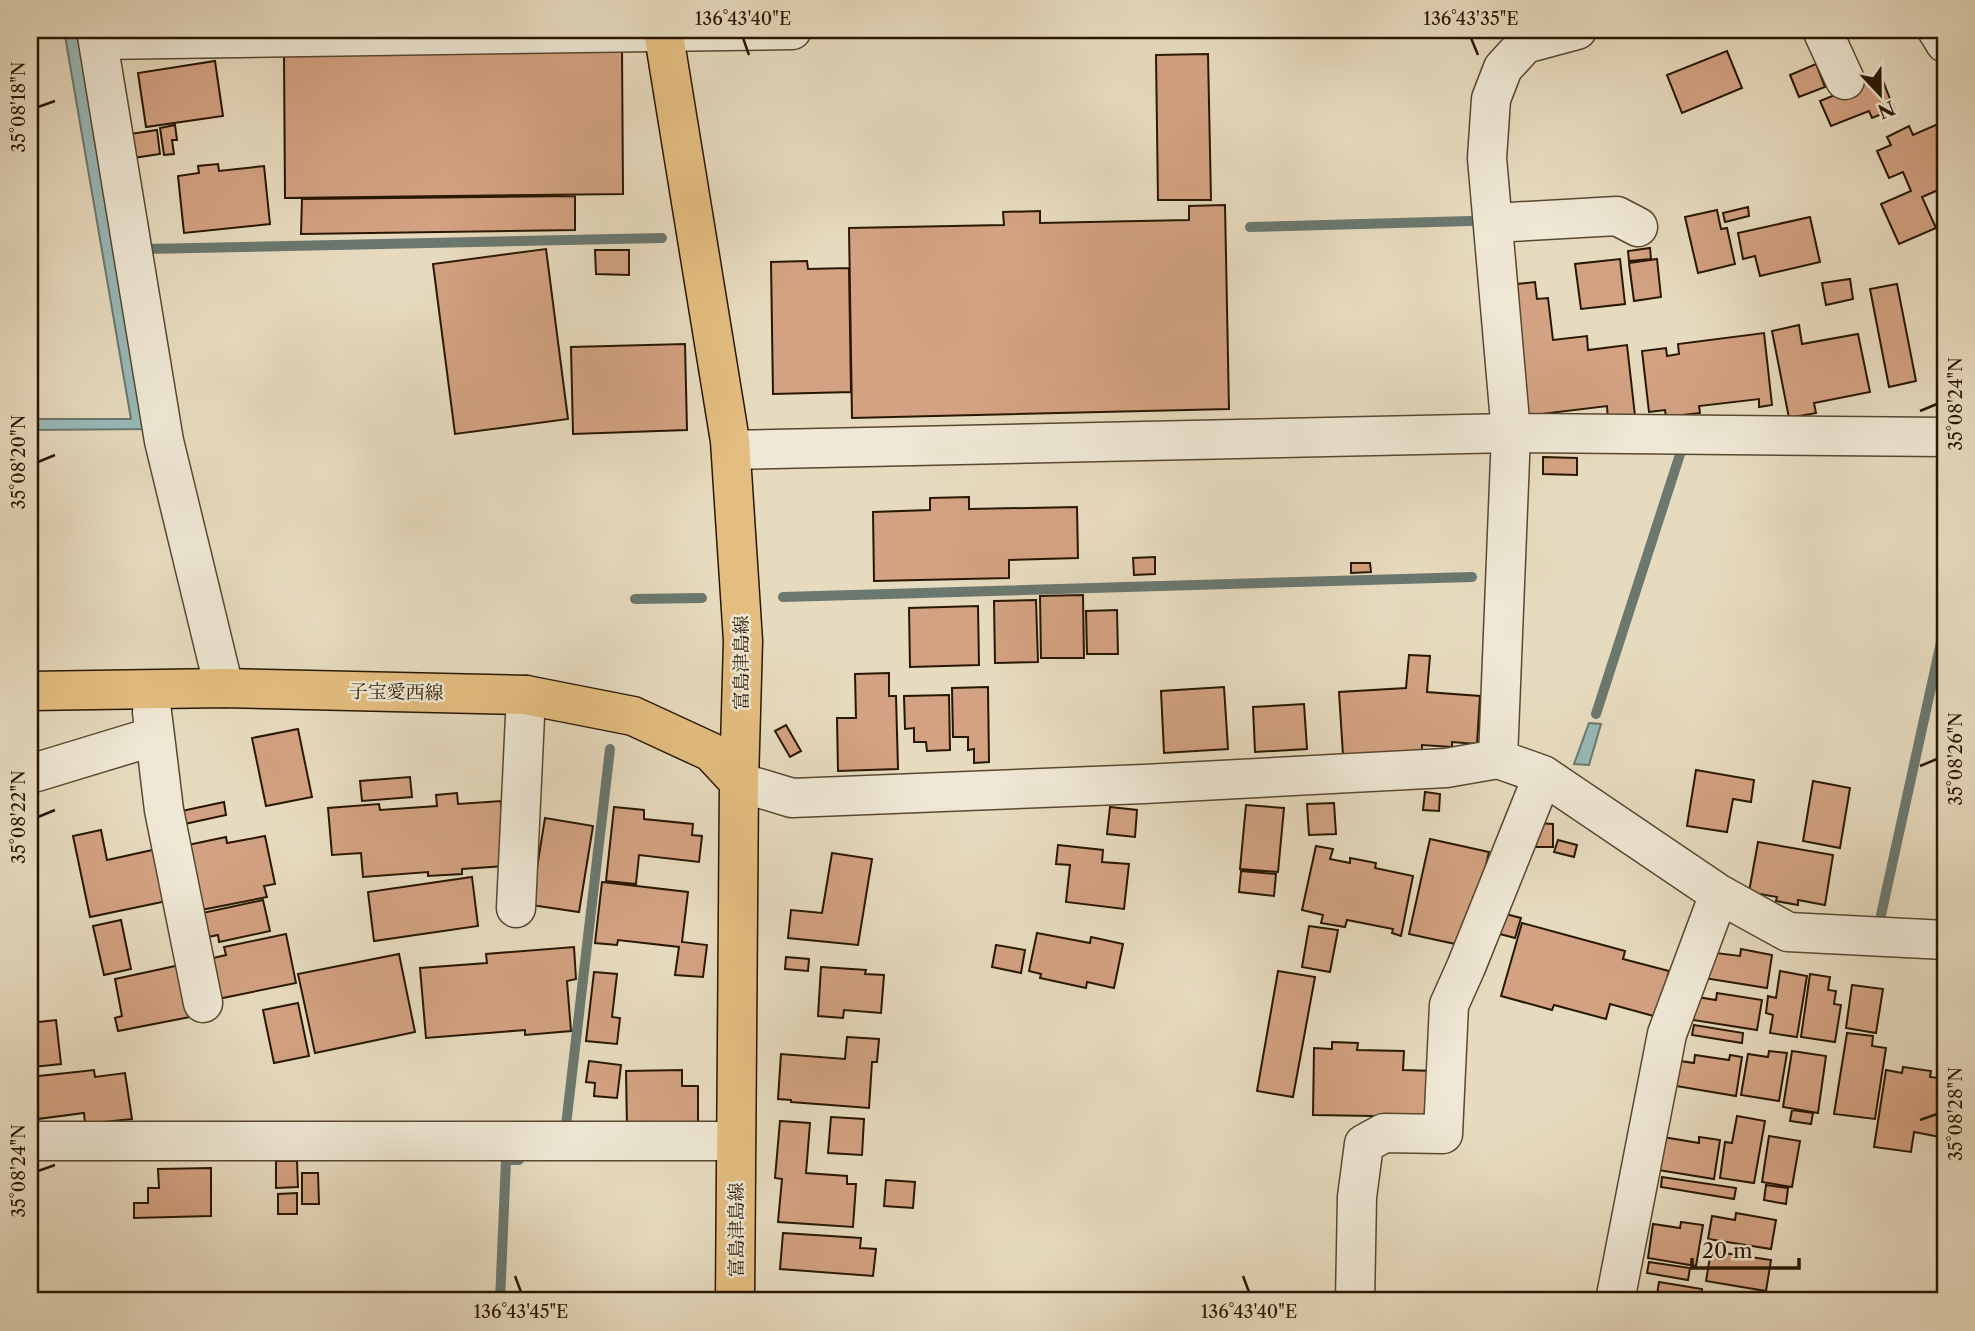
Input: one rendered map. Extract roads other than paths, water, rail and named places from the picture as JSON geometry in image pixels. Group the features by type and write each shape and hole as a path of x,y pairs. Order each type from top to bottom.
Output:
{"main road":[{"name":"富島津島線","path":"663,31 731,450 743,641 739,782 735,1301"},
{"name":"子宝愛西線","path":"30,691 224,688 526,695 633,716 711,752 739,782"}],"street":[{"path":"224,688 164,441 97,35 792,30"},
{"path":"1498,758 1511,433 1488,158 1490,99 1503,68 1522,37 1577,30"},
{"path":"1822,30 1844,80"},
{"path":"1937,30 1945,43"},
{"path":"1493,223 1617,216 1638,228"},
{"path":"731,450 1511,433 1945,437"},
{"path":"149,689 164,810 203,1003"},
{"path":"516,908 526,695"},
{"path":"30,774 155,736"},
{"path":"739,782 792,798 1144,784 1446,768 1498,758 1543,775 1719,894 1788,932 1945,940"},
{"path":"1355,1301 1357,1197 1364,1144 1384,1133 1443,1134 1449,1005 1543,775"},
{"path":"1615,1301 1667,1034 1719,894"},
{"path":"30,1140 736,1141"}],"water":[{"path":"64,30 82,30 153,429 30,430 30,419 131,419"},
{"path":"1589,723 1601,724 1589,765 1574,764"}],"waterway":[{"path":"1250,227 1471,221"},
{"path":"145,249 662,238"},
{"path":"1596,714 1683,445"},
{"path":"783,597 1472,577"},
{"path":"635,599 702,598"},
{"path":"1881,915 1945,624"},
{"path":"566,1125 610,749"},
{"path":"500,1301 506,1160 519,1160"}]}
